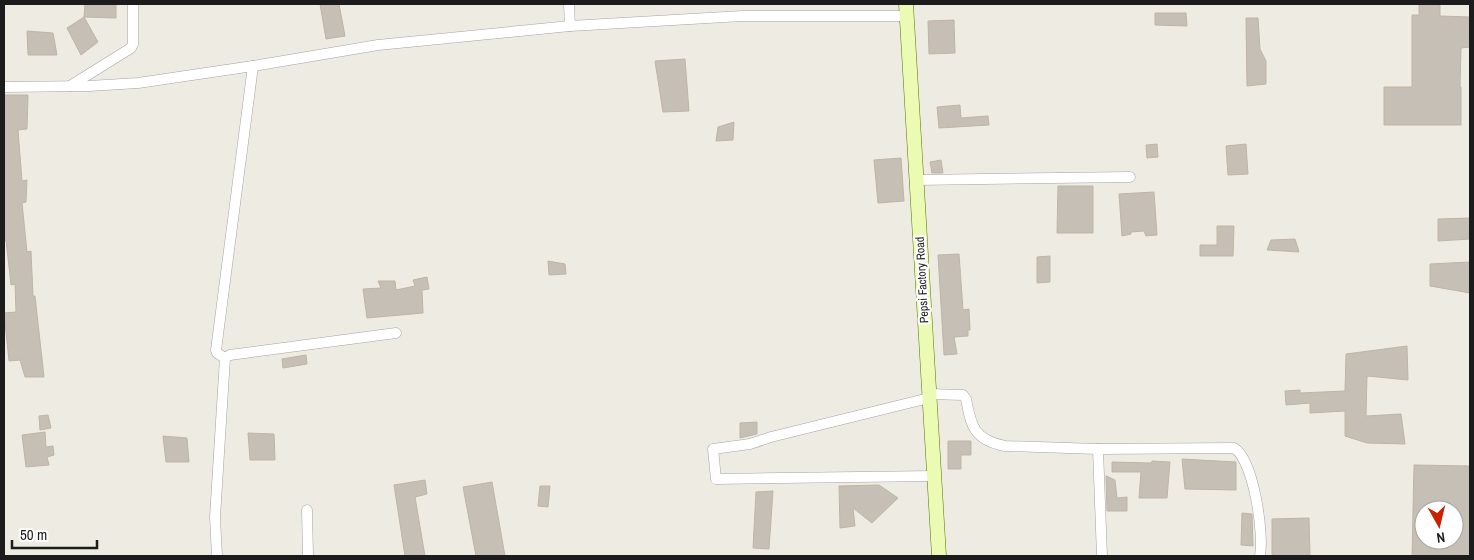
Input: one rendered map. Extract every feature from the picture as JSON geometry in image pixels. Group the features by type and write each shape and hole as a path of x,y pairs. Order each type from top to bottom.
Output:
{"main road":[{"name":"Pepsi Factory Road","path":"907,10 939,556"}],"street":[{"path":"69,87 132,48 133,4"},
{"path":"569,4 570,26"},
{"path":"4,87 69,87 138,83 378,45 570,26 742,16 907,10"},
{"path":"225,358 217,353 216,350 253,66"},
{"path":"916,180 1130,177"},
{"path":"225,358 230,355 396,333"},
{"path":"217,556 215,517 225,358"},
{"path":"934,476 716,479 713,449 750,444 929,396 963,395 966,399 972,428 996,445 1098,449 1230,448 1237,450 1252,482 1258,504 1260,556"},
{"path":"1098,449 1102,556"},
{"path":"307,510 308,556"}],"building":[{"path":"85,4 116,4 116,18 84,17"},
{"path":"320,4 339,4 345,36 326,39"},
{"path":"1419,4 1440,4 1440,16 1470,17 1470,47 1461,48 1461,125 1384,125 1384,87 1412,87 1412,15 1419,15"},
{"path":"1155,13 1186,13 1187,26 1155,25"},
{"path":"84,17 98,42 81,55 67,28"},
{"path":"1246,18 1258,18 1260,49 1266,61 1266,84 1247,86"},
{"path":"954,20 955,53 929,54 928,21"},
{"path":"27,31 53,33 57,55 28,55"},
{"path":"685,59 689,111 663,112 655,61"},
{"path":"4,95 28,95 27,129 18,130 22,181 27,180 26,202 22,203 27,252 31,251 33,296 35,296 44,377 25,377 20,360 9,361 4,313 16,312 15,284 11,285 6,240 4,241"},
{"path":"960,105 961,118 988,116 989,125 939,128 937,107"},
{"path":"734,122 733,140 716,141 718,127"},
{"path":"1157,144 1158,157 1147,158 1146,145"},
{"path":"1246,144 1248,174 1228,175 1226,146"},
{"path":"901,158 904,201 878,203 874,160"},
{"path":"941,160 943,173 932,173 930,162"},
{"path":"1058,186 1093,186 1093,233 1057,233"},
{"path":"1154,192 1157,235 1146,236 1144,231 1131,232 1131,234 1122,236 1119,194"},
{"path":"1470,218 1470,239 1438,241 1438,219"},
{"path":"1217,226 1234,226 1233,256 1200,256 1200,245 1217,245"},
{"path":"1295,239 1299,252 1267,250 1271,240"},
{"path":"959,254 963,310 969,309 970,330 968,330 968,336 954,337 957,354 944,355 938,255"},
{"path":"1050,256 1050,282 1037,283 1037,257"},
{"path":"548,261 565,264 566,274 549,275"},
{"path":"1470,262 1470,293 1430,286 1430,264"},
{"path":"427,277 429,289 422,290 423,313 367,318 363,289 381,288 378,281 395,281 396,290 415,286 413,280"},
{"path":"1407,346 1408,380 1367,376 1366,416 1401,414 1405,444 1367,443 1345,436 1345,411 1310,413 1310,403 1286,405 1285,391 1300,390 1300,393 1345,391 1346,354"},
{"path":"306,355 307,364 283,368 282,359"},
{"path":"48,415 51,428 40,430 39,416"},
{"path":"757,422 757,434 740,438 740,423"},
{"path":"45,432 46,447 53,446 54,455 47,457 49,465 26,467 22,435"},
{"path":"248,433 274,434 275,460 250,460"},
{"path":"163,436 187,438 189,462 166,462"},
{"path":"948,441 971,441 971,455 961,455 961,469 948,469"},
{"path":"1182,459 1236,462 1236,490 1185,489"},
{"path":"1152,461 1170,462 1167,498 1139,498 1141,472 1112,472 1112,462 1151,463"},
{"path":"1414,465 1470,466 1470,556 1412,556"},
{"path":"1106,476 1115,480 1117,498 1127,497 1127,511 1107,511"},
{"path":"425,480 427,494 415,497 425,556 405,556 394,485"},
{"path":"492,482 505,556 476,556 463,487"},
{"path":"879,485 898,498 872,523 853,508 855,526 840,528 839,486"},
{"path":"540,486 550,486 548,507 538,506"},
{"path":"773,491 769,549 753,548 756,492"},
{"path":"1242,513 1252,514 1253,546 1241,545"},
{"path":"1309,518 1310,556 1272,556 1272,519"}]}
